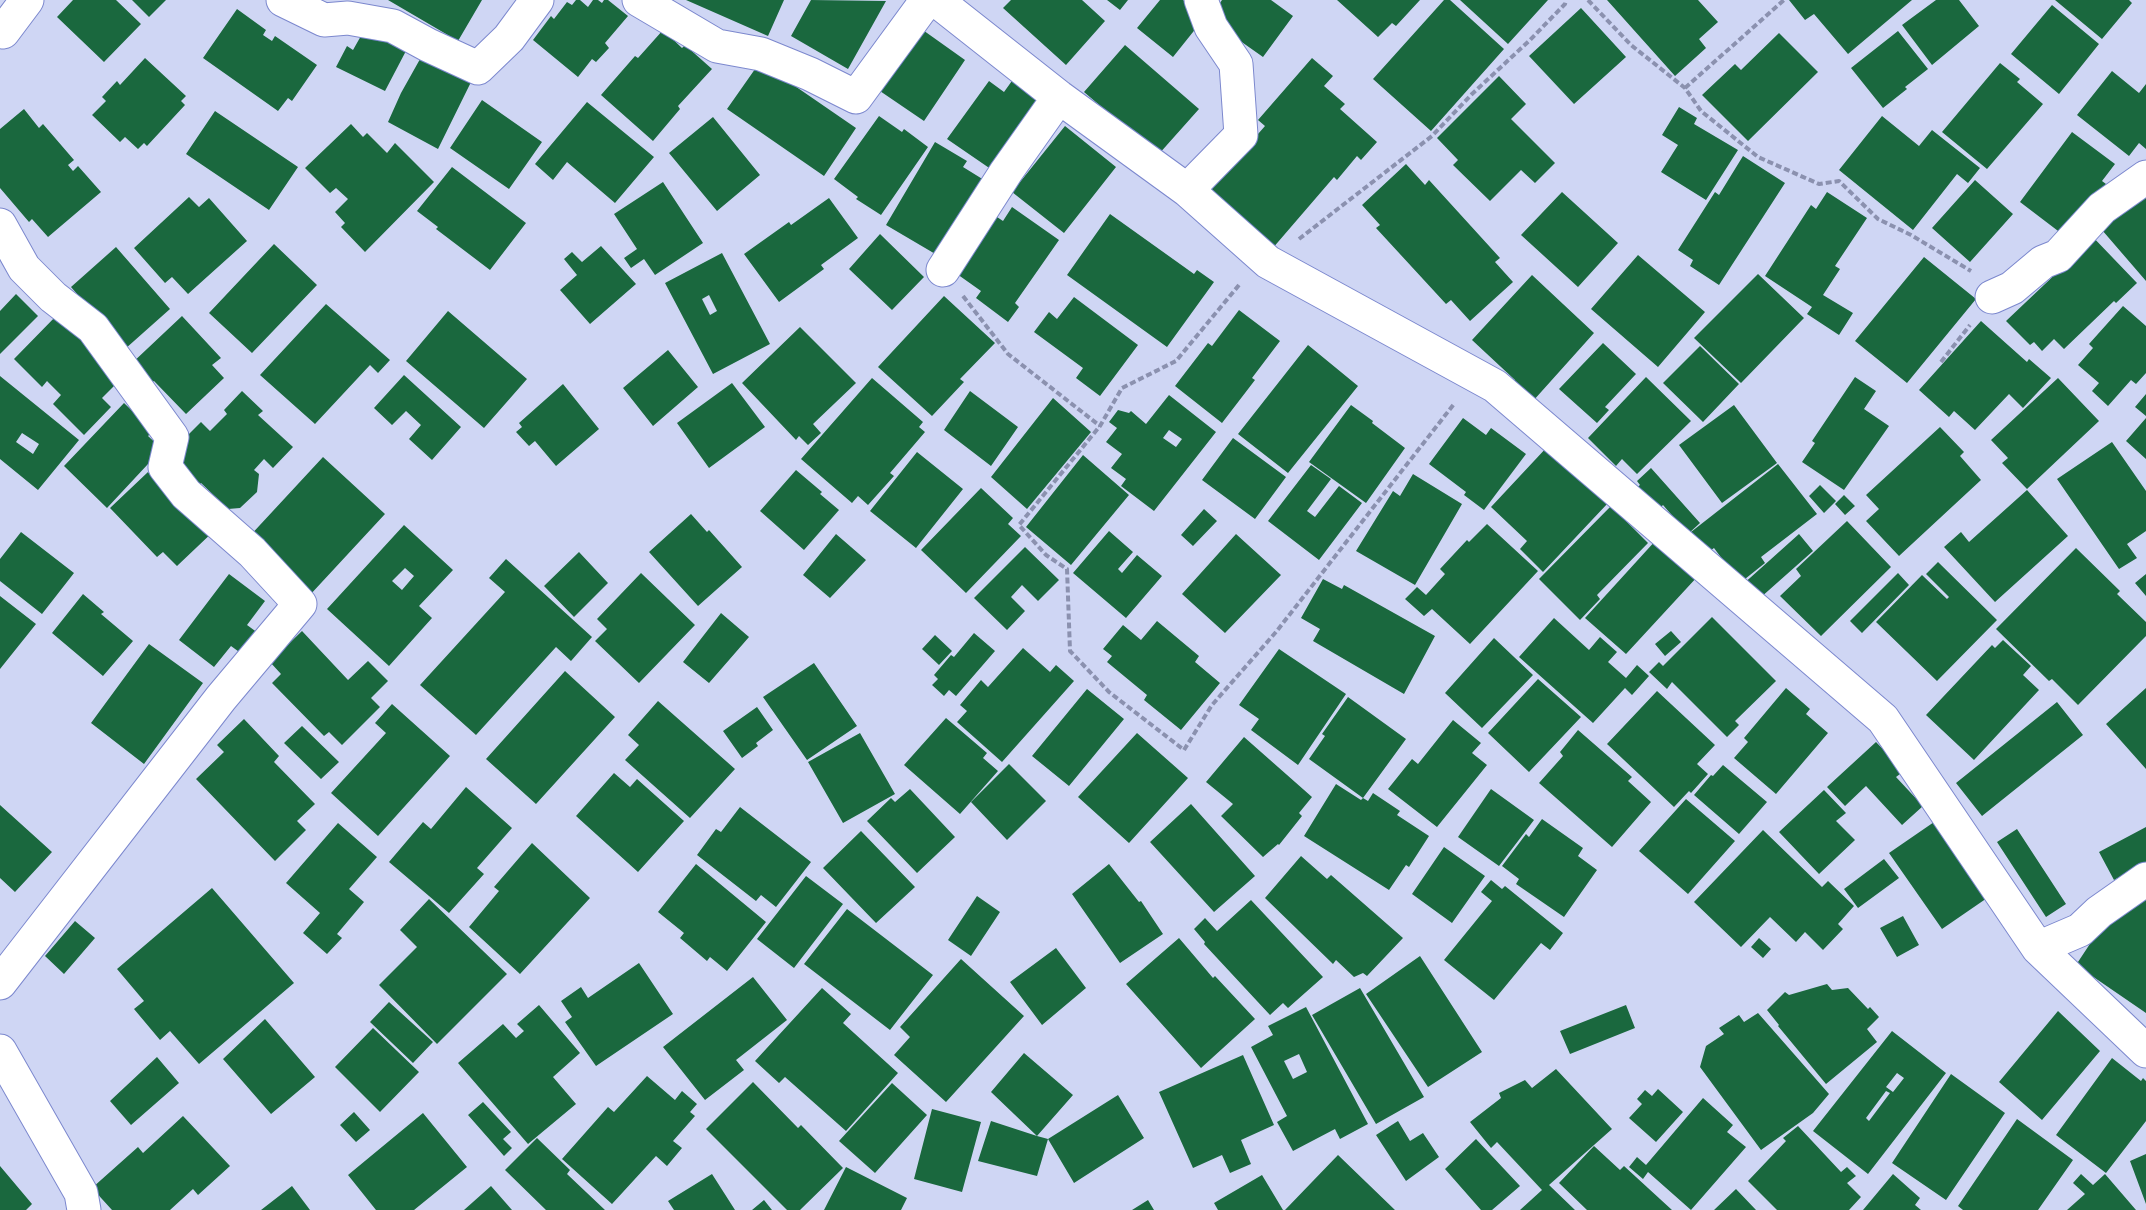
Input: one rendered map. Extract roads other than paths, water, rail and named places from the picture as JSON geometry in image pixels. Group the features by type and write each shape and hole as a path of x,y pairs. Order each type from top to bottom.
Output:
{"street":[{"path":"1,38 27,0"},
{"path":"283,0 324,20 348,18 393,26 478,68 509,38 537,0"},
{"path":"639,0 717,46 761,54 810,74 856,97 927,0"},
{"path":"936,0 1059,97 1187,190 1268,262 1495,386 1883,719 2038,948 2146,1051"},
{"path":"1187,190 1241,135 1236,64 1211,27 1201,0"},
{"path":"943,270 1006,171 1059,97"},
{"path":"1992,297 2012,288 2043,262 2058,256 2102,208 2146,177"},
{"path":"0,225 24,268 53,297 93,328 172,436 165,467 186,494 252,552 300,604 221,698 0,983"},
{"path":"2038,948 2080,930 2099,912 2146,879"},
{"path":"0,1051 81,1193 84,1210"}]}
